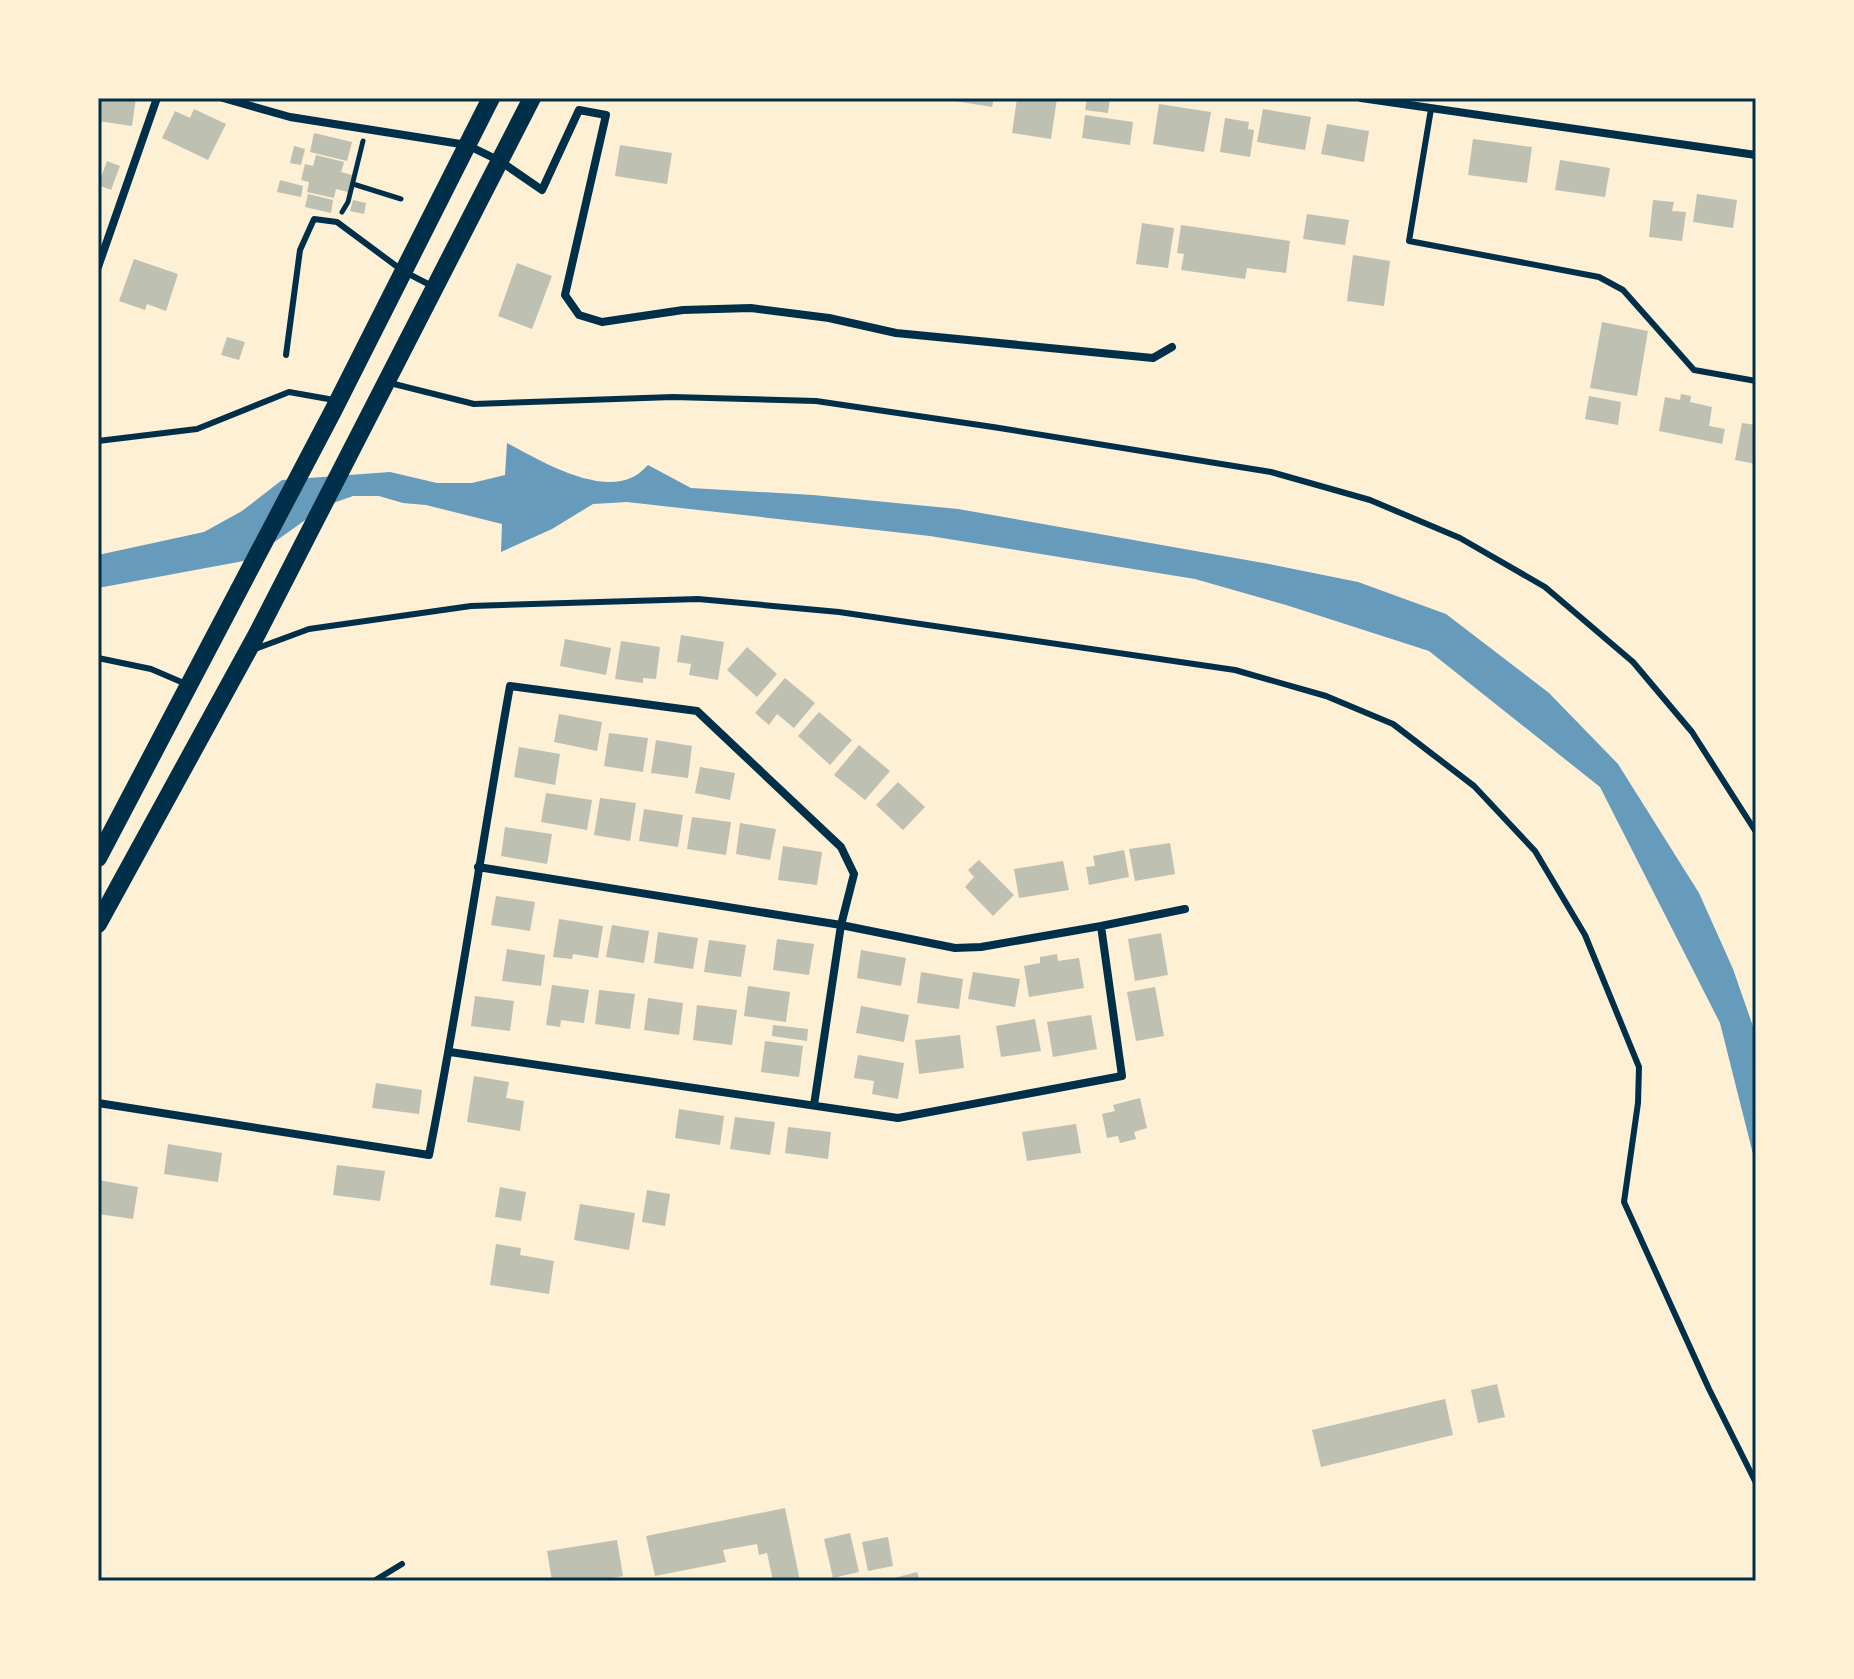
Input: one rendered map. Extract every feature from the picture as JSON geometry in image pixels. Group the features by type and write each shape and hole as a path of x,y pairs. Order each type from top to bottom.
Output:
{"main road":[{"path":"98,858 335,406 491,98"},
{"path":"98,924 248,652 532,98"}],"street":[{"path":"98,267 157,98"},
{"path":"223,98 290,117 467,145 500,161 542,190 579,110 606,115 565,295 579,315 602,322 683,310 751,308 829,318 896,333 1153,358 1172,347"},
{"path":"1361,98 1756,155"},
{"path":"1431,109 1432,98"},
{"path":"98,1103 429,1155 450,1052 510,686 697,711 841,847 854,874 841,925 814,1105"},
{"path":"478,867 841,925 955,948 981,947 1185,909"},
{"path":"450,1052 898,1118 1122,1076 1101,926"}],"lane":[{"path":"1431,109 1409,241 1599,277 1623,290 1694,370 1756,381"},
{"path":"286,355 300,250 314,219 337,222 403,271 435,288"},
{"path":"387,382 474,404 673,397 816,401 1271,472 1370,500 1460,538 1545,587 1633,662 1692,732 1756,832"},
{"path":"98,441 197,429 289,392 335,406"},
{"path":"248,652 309,629 471,606 698,599 839,612 1235,670 1326,696 1393,724 1474,786 1535,851 1585,935 1639,1067 1638,1103 1624,1202 1715,1403 1756,1483"},
{"path":"98,658 151,669 189,685"},
{"path":"374,1581 402,1564"}],"path":[{"path":"337,222 348,202 365,128"},
{"path":"353,184 401,199"}],"water":[{"path":"507,443 551,466 586,479 619,481 635,476 648,465 691,488 813,495 958,509 1358,582 1446,614 1549,693 1618,764 1699,893 1733,969 1756,1035 1756,1166 1720,1023 1600,787 1429,651 1195,579 930,536 627,502 593,504 552,529 501,552 502,524 379,496 353,496 325,506 249,560 98,588 98,555 204,532 242,511 282,480 390,472 437,483 472,483 505,475"}],"building":[{"path":"98,98 136,98 132,126 98,121"},
{"path":"955,98 994,98 992,107 955,101"},
{"path":"1017,98 1057,98 1051,139 1012,133"},
{"path":"1087,98 1110,98 1108,113 1085,110"},
{"path":"1159,104 1211,112 1204,152 1153,144"},
{"path":"194,109 226,124 208,160 162,138 175,111 190,118"},
{"path":"1263,109 1311,117 1305,150 1257,142"},
{"path":"1085,115 1133,122 1130,145 1082,138"},
{"path":"1225,118 1249,122 1248,129 1254,130 1250,157 1220,152"},
{"path":"1327,124 1369,131 1364,162 1321,154"},
{"path":"314,133 352,142 347,161 310,152"},
{"path":"1473,139 1532,147 1527,183 1468,175"},
{"path":"620,145 672,153 667,184 615,176"},
{"path":"294,146 305,149 301,165 290,163"},
{"path":"316,155 344,162 341,172 352,175 348,192 336,189 334,198 307,192 309,182 301,180 305,164 313,166"},
{"path":"1560,160 1610,168 1605,197 1555,190"},
{"path":"107,161 120,166 111,190 98,185"},
{"path":"280,180 303,186 301,197 277,192"},
{"path":"308,194 333,200 331,213 305,207"},
{"path":"1697,194 1737,200 1733,228 1693,222"},
{"path":"353,200 366,203 364,214 350,211"},
{"path":"1653,200 1674,202 1672,211 1686,212 1682,241 1649,237"},
{"path":"1307,214 1349,220 1345,245 1303,239"},
{"path":"1142,223 1174,228 1168,268 1136,264"},
{"path":"1181,225 1290,241 1286,273 1247,268 1245,279 1181,270 1184,254 1177,253"},
{"path":"1353,255 1390,261 1384,306 1347,301"},
{"path":"134,259 178,274 166,311 147,304 145,310 119,301"},
{"path":"517,263 552,276 532,329 498,316"},
{"path":"1602,322 1648,331 1637,396 1590,388"},
{"path":"227,337 245,342 239,360 221,355"},
{"path":"1681,394 1691,396 1690,402 1712,407 1709,426 1725,429 1722,444 1659,431 1665,397 1680,400"},
{"path":"1589,396 1621,402 1618,425 1585,419"},
{"path":"1742,423 1756,425 1756,464 1735,460"},
{"path":"681,635 724,642 718,680 689,675 691,664 677,662"},
{"path":"565,639 611,648 606,675 560,666"},
{"path":"621,641 660,647 656,679 643,678 643,683 615,679"},
{"path":"747,647 777,674 757,697 727,670"},
{"path":"785,678 815,703 794,728 777,714 769,725 755,713"},
{"path":"819,712 852,740 830,765 798,736"},
{"path":"559,714 602,722 597,751 554,742"},
{"path":"609,733 648,738 643,772 604,766"},
{"path":"656,740 692,746 688,778 651,773"},
{"path":"859,745 890,771 865,800 834,775"},
{"path":"519,747 560,754 555,785 514,777"},
{"path":"700,767 735,773 730,800 695,793"},
{"path":"898,782 925,807 903,830 876,805"},
{"path":"546,793 592,800 587,830 541,822"},
{"path":"600,798 636,803 630,841 594,835"},
{"path":"644,809 683,815 678,847 639,841"},
{"path":"692,817 731,822 726,855 687,849"},
{"path":"740,823 776,829 770,860 736,854"},
{"path":"505,827 552,834 547,864 501,856"},
{"path":"1170,843 1175,874 1135,881 1129,849"},
{"path":"783,846 822,852 817,885 778,880"},
{"path":"1124,850 1129,877 1089,885 1086,867 1095,866 1093,856"},
{"path":"979,860 1014,895 993,916 965,887 974,877 968,870"},
{"path":"1063,861 1069,890 1019,898 1014,869"},
{"path":"496,896 535,902 530,931 491,925"},
{"path":"559,919 603,926 598,958 573,954 572,959 553,957"},
{"path":"612,925 649,931 644,963 606,957"},
{"path":"658,932 698,938 693,969 654,963"},
{"path":"1161,933 1168,975 1135,981 1128,939"},
{"path":"777,939 814,944 809,975 773,970"},
{"path":"709,940 746,945 741,977 704,972"},
{"path":"507,949 545,955 541,986 502,981"},
{"path":"861,950 906,958 901,986 857,978"},
{"path":"1057,954 1058,961 1079,958 1084,988 1029,997 1024,966 1040,963 1040,957"},
{"path":"921,972 963,979 959,1009 917,1003"},
{"path":"973,972 1020,979 1015,1007 968,999"},
{"path":"552,985 589,990 584,1023 561,1020 560,1027 546,1025"},
{"path":"748,986 790,992 786,1022 744,1016"},
{"path":"1155,987 1164,1036 1136,1041 1127,992"},
{"path":"599,990 635,994 630,1029 595,1024"},
{"path":"475,996 514,1001 510,1031 471,1026"},
{"path":"648,998 683,1003 679,1035 644,1030"},
{"path":"697,1005 737,1010 732,1045 693,1040"},
{"path":"861,1006 909,1015 904,1042 856,1033"},
{"path":"1091,1015 1097,1049 1053,1057 1047,1022"},
{"path":"1035,1019 1041,1051 1001,1057 996,1026"},
{"path":"773,1025 808,1029 807,1041 772,1036"},
{"path":"960,1035 964,1068 919,1074 915,1040"},
{"path":"765,1041 803,1046 799,1077 761,1072"},
{"path":"858,1055 904,1063 898,1099 872,1094 874,1081 854,1078"},
{"path":"474,1076 509,1082 506,1098 524,1101 520,1131 467,1122"},
{"path":"376,1083 422,1090 419,1114 372,1108"},
{"path":"1140,1098 1147,1128 1134,1132 1136,1139 1120,1143 1118,1136 1107,1138 1102,1114 1115,1111 1113,1105"},
{"path":"679,1109 724,1116 720,1145 675,1138"},
{"path":"735,1117 775,1122 770,1155 730,1149"},
{"path":"1076,1124 1081,1153 1027,1161 1022,1132"},
{"path":"788,1127 831,1132 828,1159 785,1153"},
{"path":"168,1144 222,1153 218,1182 164,1174"},
{"path":"337,1165 385,1171 380,1201 333,1195"},
{"path":"98,1180 138,1187 133,1219 98,1214"},
{"path":"500,1187 526,1192 521,1221 495,1217"},
{"path":"647,1190 670,1194 665,1226 642,1222"},
{"path":"580,1204 635,1213 629,1250 574,1240"},
{"path":"496,1244 521,1248 520,1255 554,1261 549,1294 490,1285"},
{"path":"1497,1384 1505,1417 1478,1423 1471,1390"},
{"path":"1445,1399 1453,1435 1321,1467 1312,1430"},
{"path":"785,1508 800,1581 773,1581 767,1553 759,1555 757,1544 723,1550 726,1562 655,1576 646,1536"},
{"path":"850,1533 859,1572 833,1578 824,1539"},
{"path":"888,1537 893,1566 868,1571 862,1542"},
{"path":"617,1540 623,1576 596,1581 552,1581 547,1551"},
{"path":"917,1572 920,1581 895,1581 894,1578"}]}
